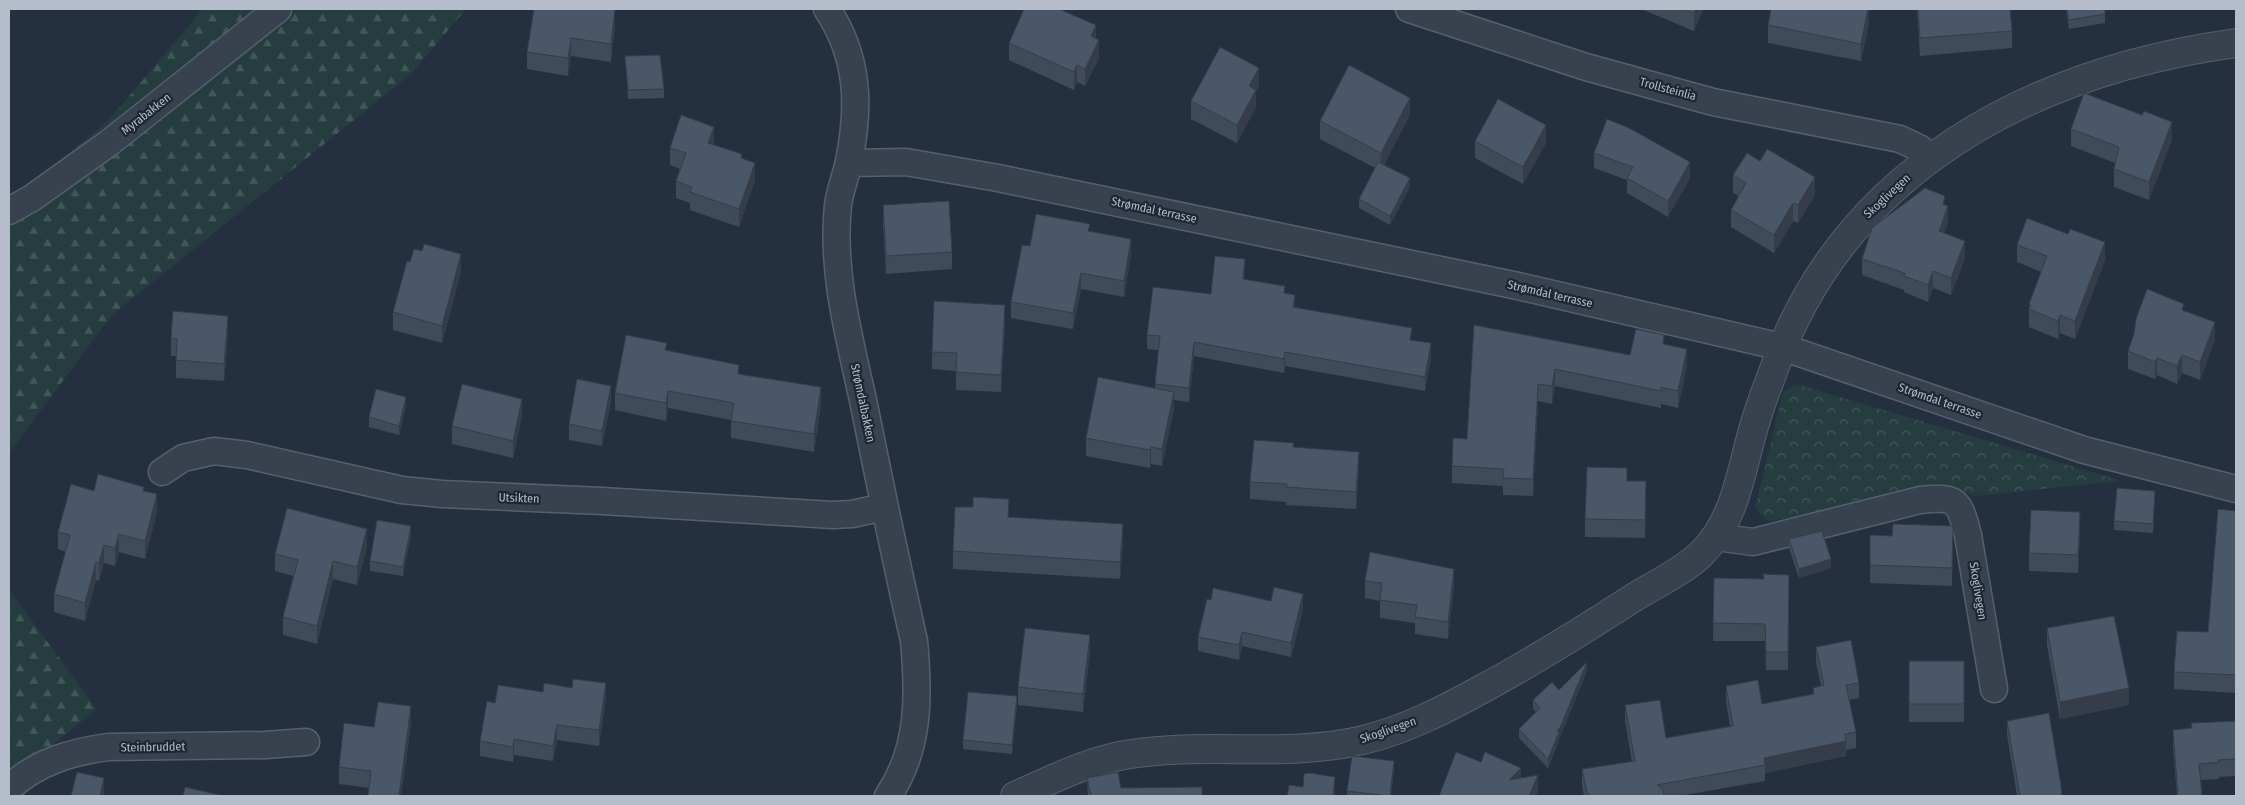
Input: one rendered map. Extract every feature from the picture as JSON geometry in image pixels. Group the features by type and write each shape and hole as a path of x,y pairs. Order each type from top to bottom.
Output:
{"street":[{"name":"Myrabakken","path":"9,211 32,198 108,143 278,9"},
{"name":"Strømdalbakken","path":"827,9 846,40 853,65 856,122 849,163 838,204 836,232 844,313 914,641 918,699 913,738 904,766 888,796"},
{"name":"Trollsteinlia","path":"1408,9 1586,67 1713,102 1900,139 1919,148 1930,157"},
{"name":"Skoglivegen","path":"1015,796 1059,775 1099,761 1133,754 1320,746 1363,740 1405,726 1451,706 1543,656 1672,575 1699,556 1716,538 1729,516 1739,486 1756,420 1782,347 1804,301 1825,265 1850,232 1884,197 1930,157 1994,117 2052,91 2170,56 2236,43"},
{"name":"Strømdal terrasse","path":"849,163 906,162 980,175 1518,286 1782,347 2084,450 2236,489"},
{"name":"Utsikten","path":"162,472 183,458 214,451 247,455 402,490 442,494 833,514 852,514 884,507"},
{"name":"Skoglivegen","path":"1716,538 1753,542 1920,500 1942,498 1952,500 1962,511 1968,535 1994,689"},
{"name":"Steinbruddet","path":"9,788 42,765 63,755 83,750 265,745 306,742"}],"green space":[{"path":"203,9 466,9 411,74 111,316 9,453 9,202 108,121"},
{"path":"1796,384 2122,481 1974,496 1939,483 1824,514 1768,521 1755,508 1783,392"},
{"path":"9,590 97,709 9,780"}],"building":[{"path":"534,9 615,9 611,44 571,38 568,58 527,52"},
{"path":"1024,9 1059,9 1096,25 1091,36 1099,40 1085,69 1077,65 1074,72 1009,43"},
{"path":"1683,9 1695,9 1694,13"},
{"path":"1771,9 1868,9 1861,44 1768,25"},
{"path":"1918,9 2010,9 2012,31 1920,38"},
{"path":"2067,9 2105,9 2105,14 2069,20"},
{"path":"1220,47 1259,68 1249,86 1256,90 1237,125 1191,101"},
{"path":"660,55 664,89 628,90 625,56"},
{"path":"1349,65 1410,98 1381,153 1320,121"},
{"path":"2084,93 2142,115 2144,111 2172,122 2149,182 2114,169 2119,147 2071,129"},
{"path":"1498,99 1546,125 1523,167 1475,141"},
{"path":"681,115 714,127 708,143 742,154 741,158 755,163 739,209 690,192 692,187 676,181 686,153 670,148"},
{"path":"1607,119 1629,128 1690,162 1668,201 1627,178 1633,167 1594,153"},
{"path":"1767,149 1815,177 1798,205 1793,203 1774,235 1731,210 1746,183 1733,175 1747,153 1760,161"},
{"path":"1378,162 1410,178 1390,216 1359,199"},
{"path":"1925,188 1945,196 1943,204 1948,206 1939,231 1965,241 1951,278 1933,271 1928,285 1904,276 1905,273 1862,259 1872,228"},
{"path":"949,201 952,252 886,256 883,205"},
{"path":"1036,214 1090,224 1088,231 1131,239 1124,281 1081,273 1073,313 1011,302 1022,245 1030,246"},
{"path":"2027,218 2068,234 2070,229 2105,242 2075,321 2060,315 2058,321 2029,309 2031,305 2029,304 2047,256 2017,245"},
{"path":"424,244 461,254 442,326 393,312 407,261 410,262 414,249 422,251"},
{"path":"1215,256 1245,259 1243,279 1285,286 1284,293 1295,295 1293,307 1412,328 1410,340 1431,343 1425,377 1285,352 1284,359 1194,342 1189,388 1155,384 1160,336 1147,335 1153,287 1211,294"},
{"path":"2147,289 2184,304 2182,310 2215,322 2200,362 2182,355 2177,366 2157,358 2155,362 2128,351 2134,334 2136,319"},
{"path":"934,301 1005,305 1001,375 956,372 957,353 932,352"},
{"path":"173,311 228,316 224,364 176,360 177,339 171,338"},
{"path":"1474,325 1630,355 1636,329 1664,335 1663,344 1687,349 1678,391 1661,387 1661,391 1555,369 1552,386 1538,384 1533,479 1503,478 1504,469 1452,466 1453,438 1467,439"},
{"path":"626,335 667,343 665,350 739,365 738,374 821,387 814,434 731,421 734,403 668,391 666,403 615,393"},
{"path":"1098,377 1174,392 1162,449 1151,447 1150,450 1086,438"},
{"path":"577,379 611,386 602,431 569,424"},
{"path":"462,384 522,399 513,441 452,426"},
{"path":"376,389 406,397 399,426 369,417"},
{"path":"1254,440 1294,443 1293,447 1359,452 1356,492 1286,487 1287,484 1250,482"},
{"path":"1587,467 1627,468 1627,481 1646,481 1645,520 1585,519"},
{"path":"98,474 144,487 143,491 157,494 145,541 119,534 115,548 104,545 99,563 96,562 85,603 54,594 70,535 58,532 71,484 94,491"},
{"path":"2117,488 2155,491 2153,524 2114,521"},
{"path":"973,497 1009,499 1008,517 1123,524 1120,562 953,551 955,507 973,507"},
{"path":"287,508 367,529 357,567 333,561 317,626 283,617 298,560 275,554"},
{"path":"2218,509 2236,511 2236,675 2174,672 2177,631 2208,632"},
{"path":"2031,510 2080,512 2078,555 2029,553"},
{"path":"377,520 411,526 403,567 370,561"},
{"path":"1893,524 1953,526 1952,568 1870,565 1870,535 1892,536"},
{"path":"1822,531 1831,559 1799,569 1789,539"},
{"path":"1370,552 1454,569 1448,622 1415,617 1417,605 1380,600 1382,583 1365,581"},
{"path":"1763,574 1789,575 1788,652 1766,652 1765,624 1713,623 1714,578 1764,579"},
{"path":"1274,587 1303,594 1291,643 1242,632 1239,645 1198,637 1207,599 1211,600 1213,588 1271,601"},
{"path":"2114,616 2129,688 2060,702 2047,628"},
{"path":"1025,628 1090,635 1083,694 1018,687"},
{"path":"1851,640 1859,683 1846,685 1856,732 1845,734 1846,741 1764,758 1765,765 1657,785 1663,790 1664,796 1591,796 1587,792 1582,769 1635,761 1625,705 1660,700 1666,738 1733,726 1726,686 1758,680 1762,704 1814,694 1813,688 1824,685 1816,647"},
{"path":"1909,661 1964,661 1964,704 1909,704"},
{"path":"1587,662 1560,728 1557,730 1559,732 1548,759 1519,729 1540,708 1533,700 1552,682 1559,690"},
{"path":"573,679 606,683 599,730 557,725 553,746 514,739 513,747 480,741 487,701 495,703 498,685 543,692 544,683 572,688"},
{"path":"968,692 1017,696 1012,745 963,740"},
{"path":"378,702 411,706 399,796 368,796 371,771 339,767 344,723 374,727"},
{"path":"2049,713 2062,796 2020,796 2007,721"},
{"path":"2236,721 2236,759 2199,764 2202,796 2178,796 2173,730 2192,728 2191,723"},
{"path":"1456,752 1481,762 1485,752 1521,768 1509,780 1538,775 1529,796 1439,796"},
{"path":"1352,756 1394,761 1390,796 1347,791"},
{"path":"77,772 104,778 100,796 71,796"},
{"path":"1118,772 1121,788 1202,787 1202,796 1091,796 1087,778"},
{"path":"1310,773 1335,777 1333,796 1287,796 1289,785 1303,787 1304,774"},
{"path":"185,787 224,796 183,796"}]}
